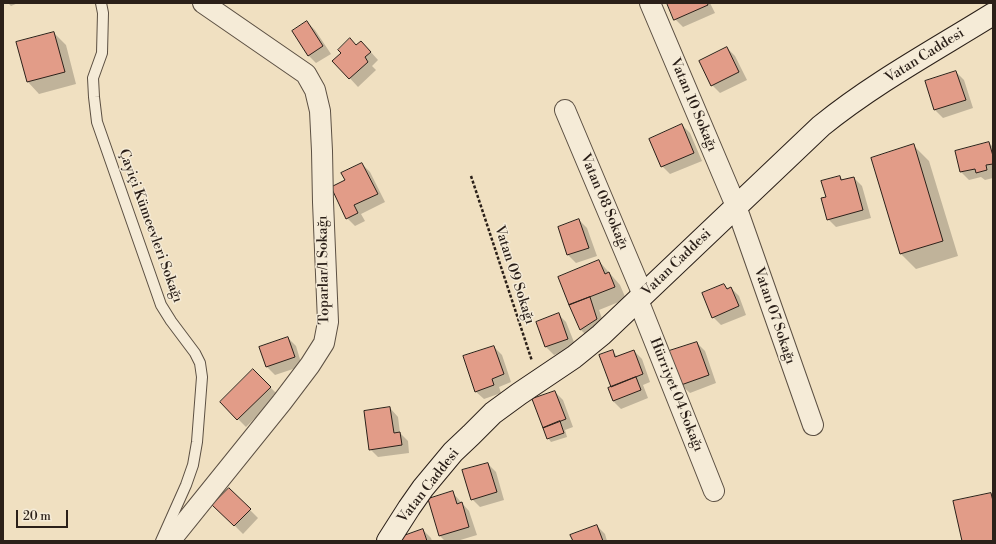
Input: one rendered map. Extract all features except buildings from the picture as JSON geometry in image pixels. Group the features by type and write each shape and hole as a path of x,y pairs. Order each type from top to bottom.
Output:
{"street":[{"name":"Toparlar/1 Sokağı","path":"170,541 310,366 324,343 328,322 320,111 315,90 306,74 203,3"},
{"name":"Vatan 10 Sokağı","path":"650,3 736,206"},
{"name":"Vatan Caddesi","path":"388,541 420,493 453,452 493,413 596,340 821,126 877,85 993,14"},
{"name":"Vatan 08 Sokağı","path":"565,110 641,297"},
{"name":"Vatan 07 Sokağı","path":"736,206 813,425"},
{"name":"Hürriyet 04 Sokağı","path":"641,297 714,491"}],"lane":[{"name":"Çayiçi Kümeevleri Sokağı","path":"101,3 104,25 102,53 93,78 98,122 129,216 162,305 171,321 195,353 200,363 202,377 198,442 193,464 186,485 161,541"}],"path":[{"name":"Vatan 09 Sokağı","path":"471,176 538,381"}]}
